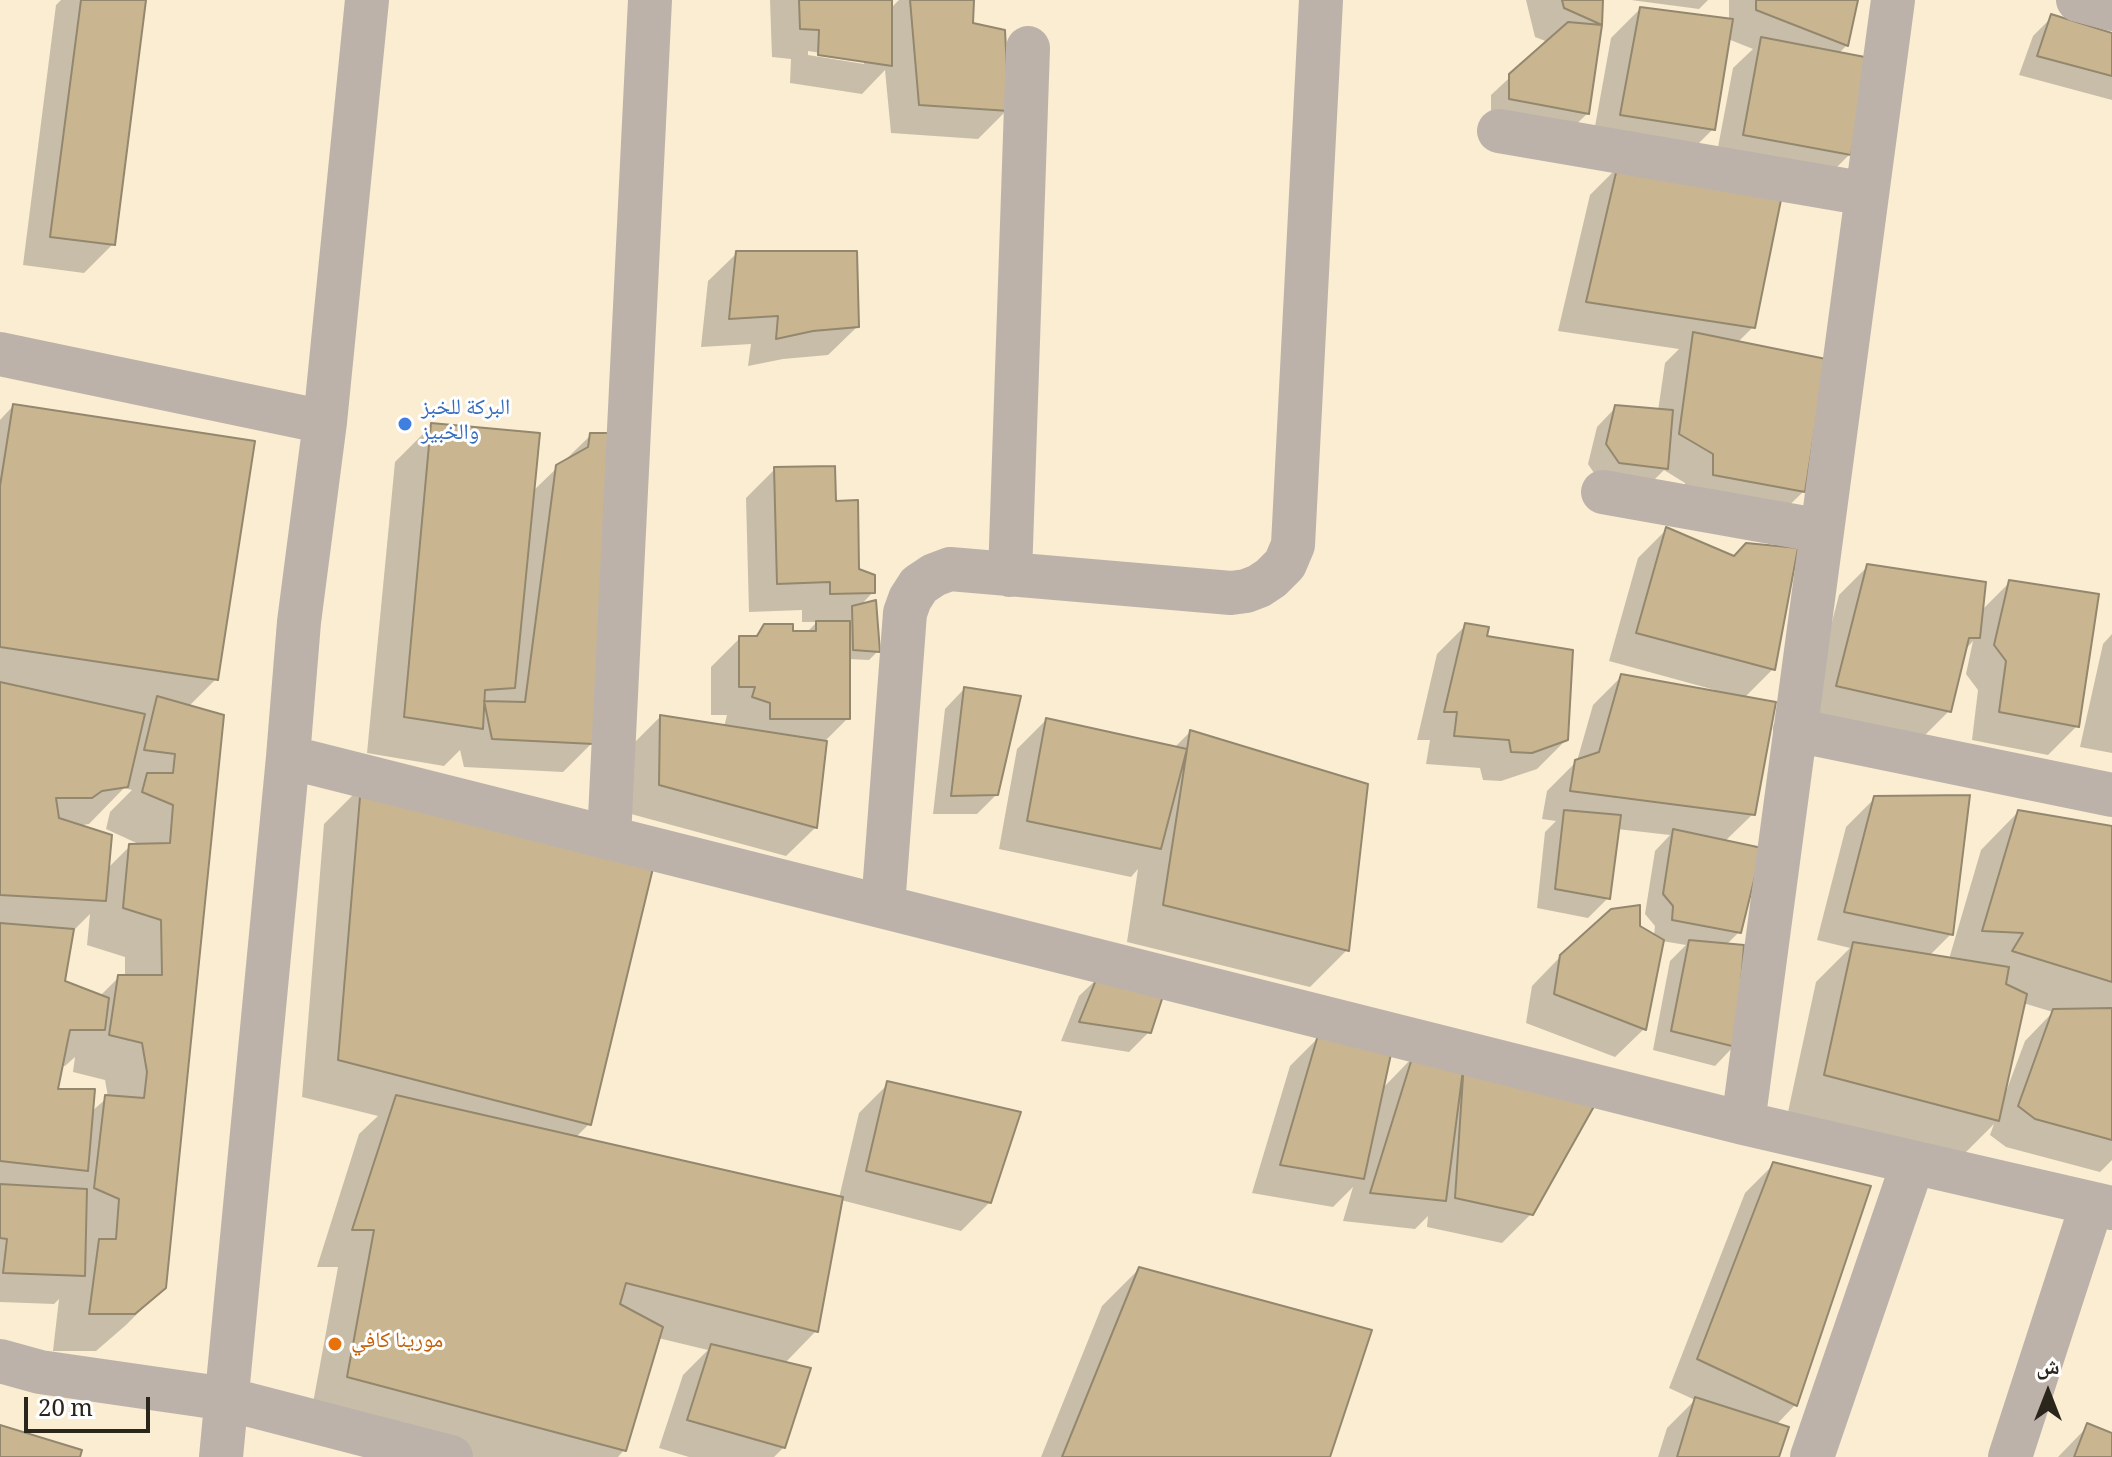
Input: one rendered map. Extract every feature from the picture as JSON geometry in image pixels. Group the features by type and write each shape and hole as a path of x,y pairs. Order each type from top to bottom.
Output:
{"street":[{"path":"221,1457 299,622 325,422 367,0"},
{"path":"609,838 650,0"},
{"path":"883,906 905,613 919,585 950,569 1231,593 1259,586 1285,564 1293,545 1321,0"},
{"path":"1743,1123 1893,0"},
{"path":"2078,0 2112,9"},
{"path":"1010,575 1028,48"},
{"path":"1499,131 1867,194"},
{"path":"0,354 325,422"},
{"path":"1603,492 1822,531"},
{"path":"1795,730 2112,795"},
{"path":"288,757 1743,1123 2102,1206 2010,1457"},
{"path":"1812,1457 1913,1163"},
{"path":"0,1361 40,1372 227,1399 451,1457"}],"building":[{"path":"81,0 146,0 115,245 50,237"},
{"path":"799,0 892,0 892,66 818,55 819,30 800,29"},
{"path":"910,0 974,0 973,23 1005,30 1009,111 919,105"},
{"path":"1562,0 1603,0 1602,25 1564,8"},
{"path":"1756,0 1858,0 1848,46 1756,10"},
{"path":"1640,7 1733,19 1715,130 1620,115"},
{"path":"2051,14 2112,33 2112,76 2037,56"},
{"path":"1568,22 1602,25 1589,114 1509,99 1509,74"},
{"path":"1761,37 1870,58 1851,155 1743,135"},
{"path":"1618,164 1782,195 1755,328 1586,302"},
{"path":"736,251 857,251 859,327 813,331 776,339 778,316 729,319"},
{"path":"1693,332 1826,359 1805,492 1713,475 1713,454 1679,434"},
{"path":"13,404 255,441 218,680 0,647 0,486"},
{"path":"1615,405 1673,410 1668,469 1619,463 1606,444"},
{"path":"431,423 540,433 515,688 485,690 483,729 404,717"},
{"path":"590,433 626,433 594,744 492,739 484,701 525,702 556,465 588,447"},
{"path":"835,466 836,501 858,500 859,569 875,575 875,593 830,594 830,582 777,584 774,467"},
{"path":"1666,527 1734,556 1746,543 1798,548 1775,670 1636,633"},
{"path":"1867,564 1986,582 1980,638 1969,638 1951,712 1836,686"},
{"path":"2009,580 2099,594 2079,727 1999,712 2006,661 1994,645"},
{"path":"876,600 880,652 853,650 852,606"},
{"path":"816,621 850,621 850,719 770,719 770,703 752,697 755,687 739,687 739,636 757,636 764,624 793,624 793,631 816,631"},
{"path":"1465,623 1489,627 1487,636 1573,650 1568,740 1532,753 1511,752 1509,740 1454,736 1457,712 1444,712"},
{"path":"1621,674 1776,702 1755,815 1570,791 1575,760 1599,752"},
{"path":"0,682 145,714 128,787 102,791 92,798 56,798 59,818 112,835 106,901 0,895"},
{"path":"964,687 1021,696 998,795 951,796"},
{"path":"157,696 224,715 166,1288 135,1314 89,1314 99,1239 116,1239 119,1199 94,1188 105,1095 144,1098 147,1072 142,1043 109,1035 118,975 162,975 161,920 123,908 129,844 170,843 173,805 142,792 147,773 173,773 175,754 144,750"},
{"path":"660,715 827,741 817,828 659,785"},
{"path":"1046,718 1187,749 1161,849 1027,821"},
{"path":"1190,730 1368,784 1349,951 1163,905"},
{"path":"361,785 654,864 591,1125 338,1060"},
{"path":"1970,795 1953,935 1844,912 1874,796"},
{"path":"1564,810 1621,815 1610,899 1555,889"},
{"path":"2018,810 2112,826 2112,982 2012,951 2023,933 1982,931"},
{"path":"1673,829 1762,848 1741,933 1672,920 1673,906 1663,894"},
{"path":"1640,905 1640,926 1664,940 1646,1030 1554,994 1560,955 1611,909"},
{"path":"0,923 74,929 65,981 109,998 105,1030 70,1030 58,1089 95,1089 88,1171 0,1161"},
{"path":"1689,940 1744,945 1736,1047 1671,1031"},
{"path":"1853,942 2009,967 2006,984 2027,994 1999,1121 1824,1075"},
{"path":"1098,975 1163,996 1151,1033 1079,1022"},
{"path":"2112,1008 2112,1140 2035,1119 2018,1106 2053,1009"},
{"path":"1318,1035 1391,1054 1364,1179 1280,1165"},
{"path":"1413,1055 1463,1070 1446,1201 1370,1193"},
{"path":"1464,1061 1597,1101 1533,1215 1455,1198"},
{"path":"887,1081 1021,1112 991,1203 866,1171"},
{"path":"396,1095 843,1197 818,1332 626,1283 620,1304 663,1327 626,1451 347,1377 374,1230 352,1230"},
{"path":"1773,1162 1871,1186 1797,1406 1697,1359"},
{"path":"0,1184 87,1189 85,1276 3,1273 7,1239 0,1238"},
{"path":"1139,1267 1372,1330 1330,1457 1062,1457"},
{"path":"711,1344 811,1368 785,1448 687,1420"},
{"path":"1695,1397 1789,1427 1779,1457 1677,1457"},
{"path":"2087,1423 2112,1433 2112,1457 2074,1457"},
{"path":"0,1425 82,1450 80,1457 0,1457"}],"place":[{"name":"البركة للخبز والخبيز","path":"405,424"},
{"name":"مورينا كافي","path":"335,1344"}]}
